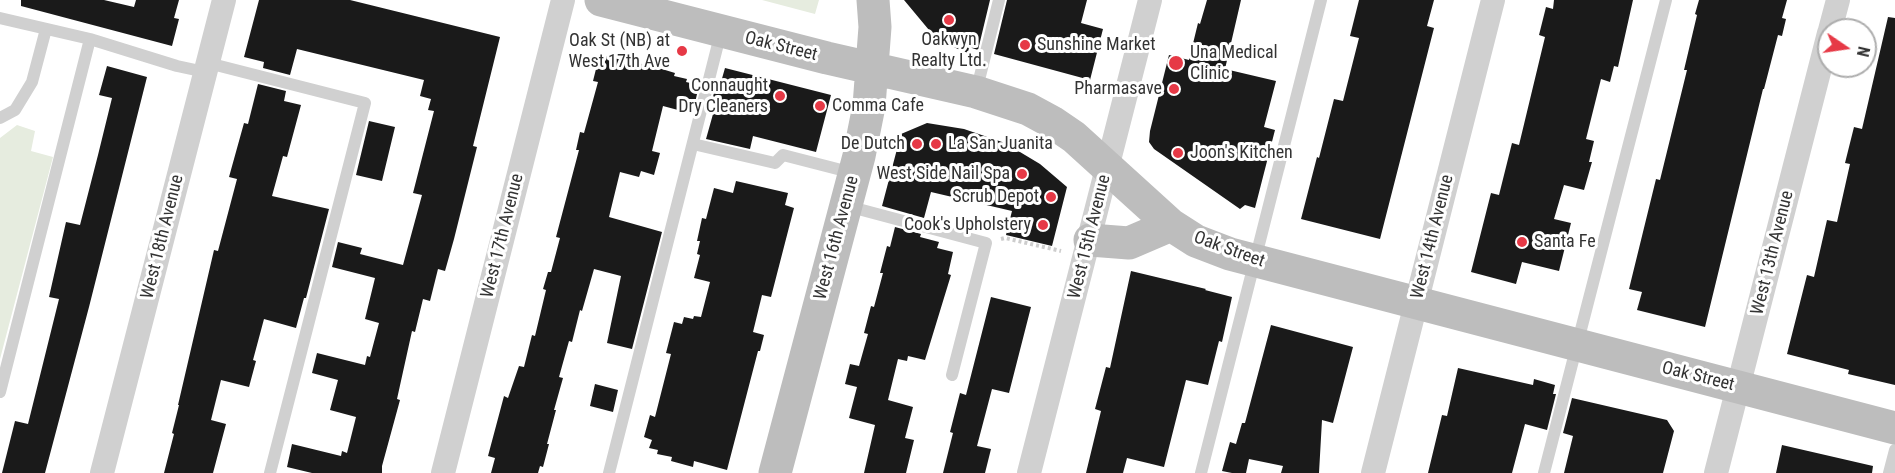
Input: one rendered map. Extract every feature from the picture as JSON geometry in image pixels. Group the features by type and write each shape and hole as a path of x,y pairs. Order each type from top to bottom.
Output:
{"main road":[{"name":"Oak Street","path":"601,0 721,32 976,92 1028,109 1074,137 1171,225 1196,241 1255,261 1895,428"},
{"name":"West 16th Avenue","path":"775,473 855,173 869,106 875,27 873,0"},
{"path":"1076,246 1128,243 1171,225"}],"street":[{"name":"West 18th Avenue","path":"102,473 224,0"},
{"name":"West 17th Avenue","path":"443,473 563,0"},
{"name":"West 15th Avenue","path":"1029,473 1076,246 1108,167 1150,0"},
{"name":"West 14th Avenue","path":"1373,473 1493,0"},
{"name":"West 13th Avenue","path":"1833,18 1838,0"},
{"name":"West 13th Avenue","path":"1716,473 1817,78"}],"lane":[{"path":"976,92 999,0"},
{"path":"1201,473 1320,0"},
{"path":"1544,473 1666,0"},
{"path":"0,18 90,39 177,66 206,68 365,103 270,473"},
{"path":"0,118 15,110 32,82 46,29"},
{"path":"609,473 721,32"},
{"path":"0,392 90,39"},
{"path":"693,144 775,163 783,155 855,173"},
{"path":"845,206 986,243 952,375"},
{"path":"1889,473 1895,450"}],"path":[{"path":"986,243 1005,238 1076,246"}],"shaded area":[{"path":"762,0 819,0 815,14"},
{"path":"17,125 35,131 31,151 53,157 0,359 0,138"}],"building":[{"path":"21,0 104,0 134,7 136,0 179,0 174,18 179,19 172,46 21,6"},
{"path":"259,0 350,0 500,37 473,146 477,147 454,239 445,271 438,269 430,301 423,299 415,332 412,331 397,399 400,400 382,473 312,473 287,467 292,444 341,456 342,451 347,453 356,417 330,410 338,380 312,373 317,353 365,365 367,356 370,357 379,323 365,319 375,278 332,267 338,242 362,248 360,254 403,265 422,195 413,193 434,111 428,110 431,99 420,96 424,80 297,49 290,75 263,68 264,62 244,57"},
{"name":"Oakwyn Realty Ltd.","path":"904,0 990,0 978,50 969,47 968,53 946,44 929,30"},
{"path":"1007,0 1087,0 1081,23 1103,29 1090,80 994,54"},
{"path":"1207,0 1241,0 1225,69 1276,81 1264,127 1275,130 1255,208 1245,205 1240,209 1154,149 1149,142 1169,55 1189,60 1198,23 1200,24"},
{"path":"1359,0 1434,0 1427,26 1434,28 1380,239 1301,219 1334,99 1343,101 1359,38 1350,36"},
{"path":"1554,0 1633,0 1618,67 1614,66 1610,82 1601,79 1586,139 1594,141 1589,162 1592,162 1584,190 1564,185 1554,219 1571,223 1559,271 1522,262 1516,284 1471,272 1491,193 1499,195 1512,143 1519,145 1545,37 1539,35 1546,7 1553,9"},
{"path":"1699,0 1787,0 1782,18 1786,19 1782,36 1778,35 1763,89 1705,327 1637,310 1642,292 1629,289 1656,179 1660,180 1687,70 1684,70"},
{"path":"1888,17 1895,18 1895,385 1848,374 1849,370 1787,354 1807,275 1814,277 1827,220 1837,222 1850,164 1845,163 1854,127 1862,129 1874,78 1877,78 1877,64"},
{"path":"604,56 675,73 674,76 687,79 686,82 699,85 695,103 680,99 678,110 663,106 652,151 660,153 654,175 641,171 639,177 620,172 609,217 662,232 632,349 607,343 621,276 594,269 559,377 563,378 543,467 540,466 538,473 491,473 495,458 488,456 504,396 508,398 519,366 524,367 532,335 535,336 546,290 543,289 548,272 551,272 560,238 556,237 579,150 576,150 580,132 584,133 598,82 593,81 598,61 603,62"},
{"path":"107,66 147,77 89,307 45,473 2,473 15,421 28,424 59,299 49,297 66,222 80,225 112,98 99,95"},
{"path":"725,68 831,95 816,152 753,136 750,149 706,139 715,107 711,106 715,88 719,89"},
{"path":"258,84 286,91 284,101 301,105 287,157 283,156 272,196 329,209 296,328 264,319 253,360 256,361 249,387 221,380 211,420 226,424 213,473 164,473 214,250 218,251 237,179 229,177 244,123 248,124"},
{"path":"369,121 395,127 382,181 356,175"},
{"path":"927,123 964,129 1005,143 1040,164 1067,187 1052,246 1006,235 1012,211 931,192 924,218 882,206 901,134"},
{"path":"736,181 788,193 785,205 794,208 771,297 762,295 753,332 764,335 727,470 694,461 693,467 671,461 672,457 657,454 658,450 649,448 652,440 644,437 650,415 655,417 671,354 666,353 674,322 682,324 684,317 693,319 694,316 701,317 710,282 694,278 700,255 697,254 700,241 697,241 702,218 706,219 714,188 733,193"},
{"path":"895,227 921,234 920,237 939,242 937,248 953,252 948,274 951,275 925,360 908,356 907,361 898,359 888,400 913,407 905,438 914,440 906,473 864,473 875,425 849,418 857,387 845,384 850,364 859,366 868,334 864,333 883,273 880,273 887,246 890,247"},
{"path":"1131,271 1232,297 1222,342 1219,341 1208,385 1186,380 1164,467 1127,458 1123,473 1086,473 1101,411 1095,409 1106,367 1110,368"},
{"path":"991,297 1031,307 1009,393 992,389 977,446 991,449 985,473 943,473 960,393 966,395"},
{"path":"1271,325 1353,347 1333,423 1322,420 1319,473 1281,473 1283,466 1249,459 1246,473 1222,471 1230,442 1236,444 1242,423 1245,423"},
{"path":"1458,368 1533,385 1534,379 1555,385 1553,394 1556,394 1547,430 1525,424 1512,473 1428,473 1442,415 1447,416"},
{"path":"595,384 618,390 613,412 590,406"},
{"path":"1572,398 1667,420 1674,431 1663,473 1564,473 1573,436 1563,433"},
{"path":"1782,445 1873,466 1872,473 1776,473"}],"place":[{"name":"Oakwyn Realty Ltd.","path":"949,20"},
{"name":"Sunshine Market","path":"1025,45"},
{"name":"Oak St (NB) at West 17th Ave","path":"682,51"},
{"name":"Una Medical Clinic","path":"1176,63"},
{"name":"Pharmasave","path":"1174,89"},
{"name":"Connaught Dry Cleaners","path":"780,96"},
{"name":"Comma Cafe","path":"820,106"},
{"name":"De Dutch","path":"917,144"},
{"name":"La San Juanita","path":"936,144"},
{"name":"Joon's Kitchen","path":"1178,153"},
{"name":"West Side Nail Spa","path":"1022,174"},
{"name":"Scrub Depot","path":"1051,197"},
{"name":"Cook's Upholstery","path":"1043,225"},
{"name":"Santa Fe","path":"1522,242"}]}
